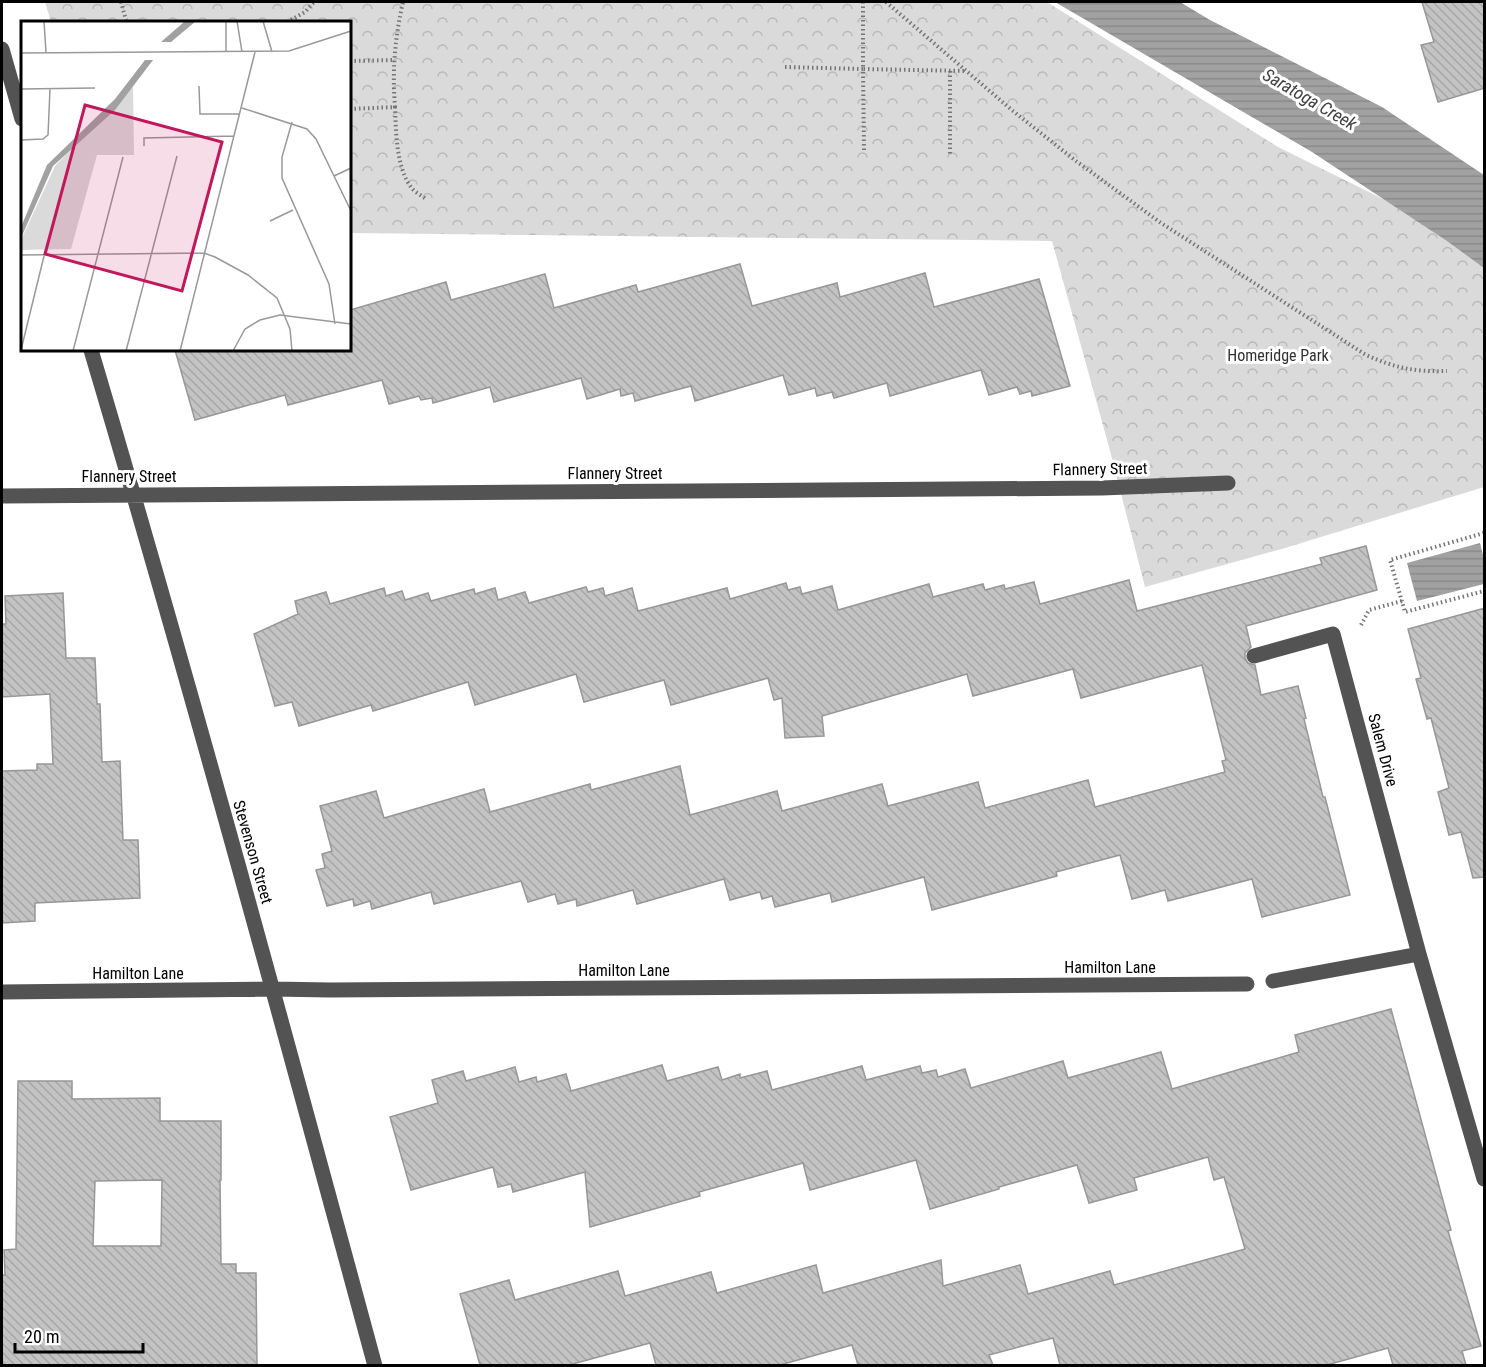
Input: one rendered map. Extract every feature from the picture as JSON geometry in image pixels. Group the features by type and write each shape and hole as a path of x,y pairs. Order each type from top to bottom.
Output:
{"street":[{"path":"2,49 21,116"},
{"name":"Stevenson Street","path":"91,351 134,494 273,989 375,1365"},
{"name":"Flannery Street","path":"2,496 1102,488 1228,483"},
{"name":"Salem Drive","path":"1254,656 1333,634 1419,954 1485,1179"},
{"path":"1273,981 1419,954"},
{"name":"Hamilton Lane","path":"2,992 1247,984"}],"path":[{"path":"121,2 127,21"},
{"path":"289,21 305,12 314,2"},
{"path":"404,2 398,25 394,60 393,85 398,144 403,173 411,188 426,199"},
{"path":"863,2 864,150"},
{"path":"885,2 1013,111 1076,161 1161,223 1366,355 1389,365 1413,370 1447,371"},
{"path":"351,61 394,60"},
{"path":"784,67 967,71"},
{"path":"950,71 950,156"},
{"path":"351,108 395,107"},
{"path":"1485,533 1390,560 1405,612 1485,591"},
{"path":"1341,663 1369,610 1402,601"}],"green space":[{"name":"Homeridge Park","path":"45,2 1047,2 1278,147 1484,249 1484,487 1285,548 1145,587 1052,241 351,233 351,21 51,21"}],"water":[{"name":"Saratoga Creek","path":"1055,2 1180,2 1210,20 1382,107 1484,175 1484,268 1312,152"},
{"path":"1480,543 1484,559 1484,584 1417,601 1407,563"}],"building":[{"path":"1422,2 1485,2 1485,88 1438,102 1421,45 1434,42"},
{"path":"740,264 752,306 837,283 840,297 925,273 934,307 1039,279 1070,386 1032,396 1031,391 1020,394 1017,387 989,395 981,370 890,396 887,383 834,398 832,392 817,396 815,388 789,395 783,375 695,401 691,386 635,401 633,393 621,396 620,389 587,399 581,378 494,402 490,387 433,403 432,398 421,400 419,396 389,404 382,380 288,405 285,395 195,420 175,351 351,351 351,310 446,282 451,300 545,274 554,308 636,285 638,292"},
{"path":"1366,546 1377,590 1246,626 1251,647 1245,653 1245,658 1248,663 1255,665 1261,695 1298,686 1323,797 1325,797 1350,895 1262,917 1252,879 1168,901 1165,890 1132,899 1120,855 1056,872 1057,876 932,910 924,877 832,902 830,893 775,907 772,896 762,899 760,892 730,900 724,879 637,904 633,890 577,906 576,899 558,904 555,894 528,902 521,881 434,904 431,892 372,909 370,901 354,906 353,899 327,906 316,870 325,868 322,854 332,851 320,806 376,791 384,818 484,789 490,812 590,784 591,790 680,766 690,815 777,791 782,811 882,784 888,806 978,782 985,808 1088,780 1095,807 1225,772 1222,761 1226,760 1202,665 1081,698 1073,669 973,696 967,674 822,716 824,736 785,738 782,698 774,700 768,678 671,705 664,680 584,702 576,674 475,705 468,682 373,711 371,705 299,726 292,702 275,706 254,634 298,614 295,601 326,592 330,604 384,588 386,596 402,591 405,600 428,593 431,601 474,589 475,594 495,588 498,600 525,592 529,603 586,587 588,592 603,588 605,596 632,588 638,611 727,588 730,599 786,583 788,590 800,587 802,594 832,586 838,610 929,584 933,597 983,584 985,590 1004,585 1005,589 1034,582 1040,604 1129,580 1137,611 1322,564 1320,558"},
{"path":"63,593 66,658 95,658 97,704 100,704 102,762 120,761 123,840 138,840 140,898 35,903 35,921 2,923 2,771 37,770 37,764 53,764 50,694 2,697 2,624 6,624 5,596"},
{"path":"1485,608 1485,877 1473,878 1461,832 1449,835 1438,792 1449,788 1431,718 1427,719 1416,679 1421,678 1408,629"},
{"path":"1391,1009 1451,1230 1448,1231 1481,1346 1462,1351 1466,1365 1393,1365 1388,1348 1327,1365 1060,1365 1053,1338 989,1355 993,1365 858,1365 852,1345 780,1365 656,1365 650,1343 569,1365 480,1365 460,1294 509,1280 515,1300 618,1271 625,1296 711,1272 717,1293 816,1265 823,1293 941,1260 943,1286 1020,1265 1028,1294 1110,1271 1114,1285 1245,1249 1224,1177 1214,1180 1208,1157 1134,1178 1137,1190 1089,1203 1077,1165 930,1209 916,1160 810,1190 803,1163 699,1192 700,1196 590,1227 585,1172 513,1192 511,1184 498,1187 493,1167 411,1190 390,1117 438,1103 432,1080 463,1071 466,1081 515,1067 519,1082 536,1077 537,1082 566,1074 571,1091 662,1065 667,1081 718,1067 722,1080 740,1074 740,1078 767,1071 772,1090 862,1066 866,1080 920,1066 922,1073 936,1070 938,1077 965,1069 971,1088 1063,1061 1068,1078 1161,1052 1172,1089 1299,1052 1295,1035"},
{"path":"18,1081 72,1081 72,1099 160,1098 160,1121 221,1121 221,1264 236,1264 236,1273 256,1273 257,1365 2,1365 4,1250 16,1249","holes":["162,1180 161,1246 93,1246 95,1181"]}]}
